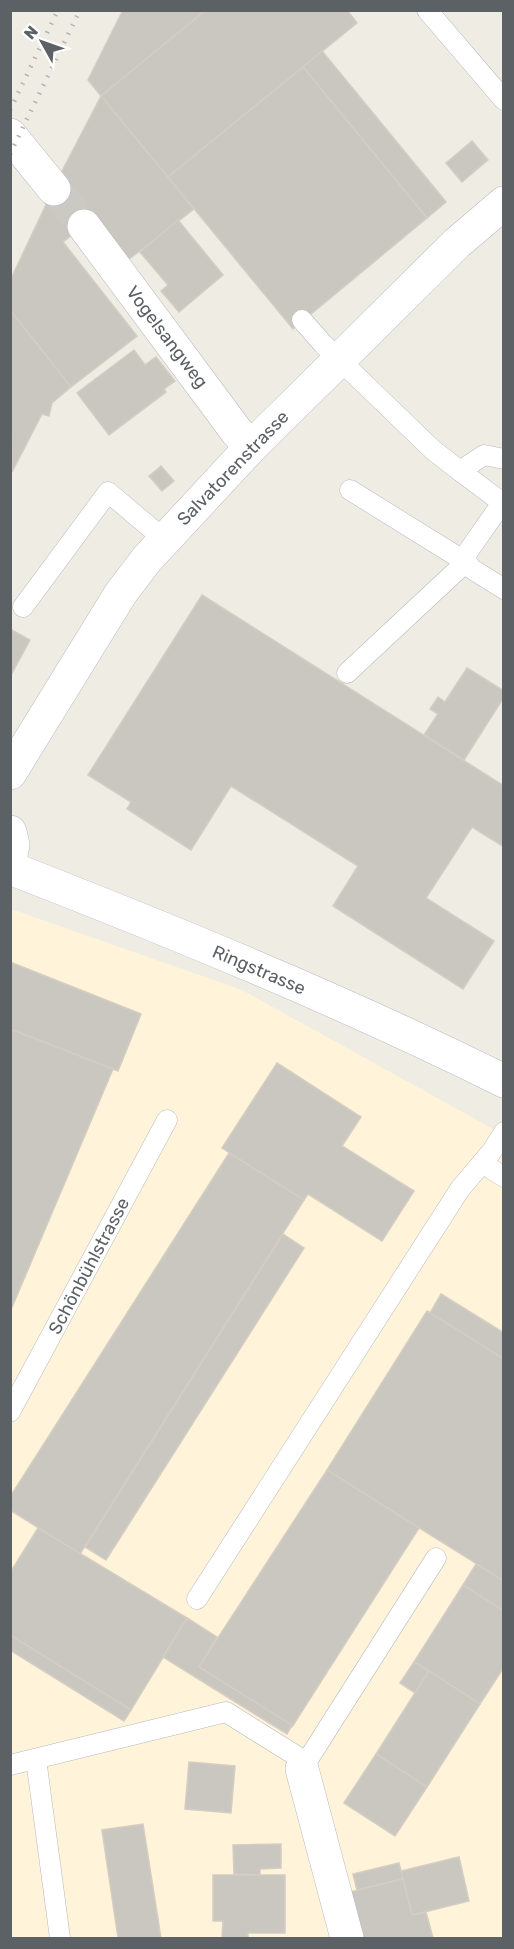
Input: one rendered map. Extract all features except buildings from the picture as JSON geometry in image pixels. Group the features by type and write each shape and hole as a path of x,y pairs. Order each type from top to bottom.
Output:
{"street":[{"path":"10,135 54,189"},
{"name":"Salvatorenstrasse","path":"10,773 121,594 147,559 251,447 457,243 504,203"},
{"name":"Vogelsangweg","path":"84,226 237,432 251,447"},
{"path":"10,832 13,844 10,860"},
{"name":"Ringstrasse","path":"10,868 274,975 419,1039 504,1081"},
{"path":"304,1765 347,1938"}],"lane":[{"path":"427,10 504,100"},
{"path":"302,320 339,360 433,450 503,504 466,553 466,562 347,673"},
{"path":"460,471 484,455 504,459"},
{"path":"350,490 466,562 472,569 504,589"},
{"path":"24,607 108,492 165,540"},
{"name":"Schönbühlstrasse","path":"10,1412 167,1120"},
{"path":"197,1599 460,1189 504,1132"},
{"path":"482,1163 504,1177"},
{"path":"10,1765 226,1712 304,1765 436,1558"},
{"path":"36,1759 60,1938"}],"shaded area":[{"path":"11,909 242,990 504,1135 503,1938 11,1938"}],"tunnel":[{"path":"54,189 84,226"}],"railway":[{"path":"10,110 58,10"},
{"path":"10,154 80,10"}]}
